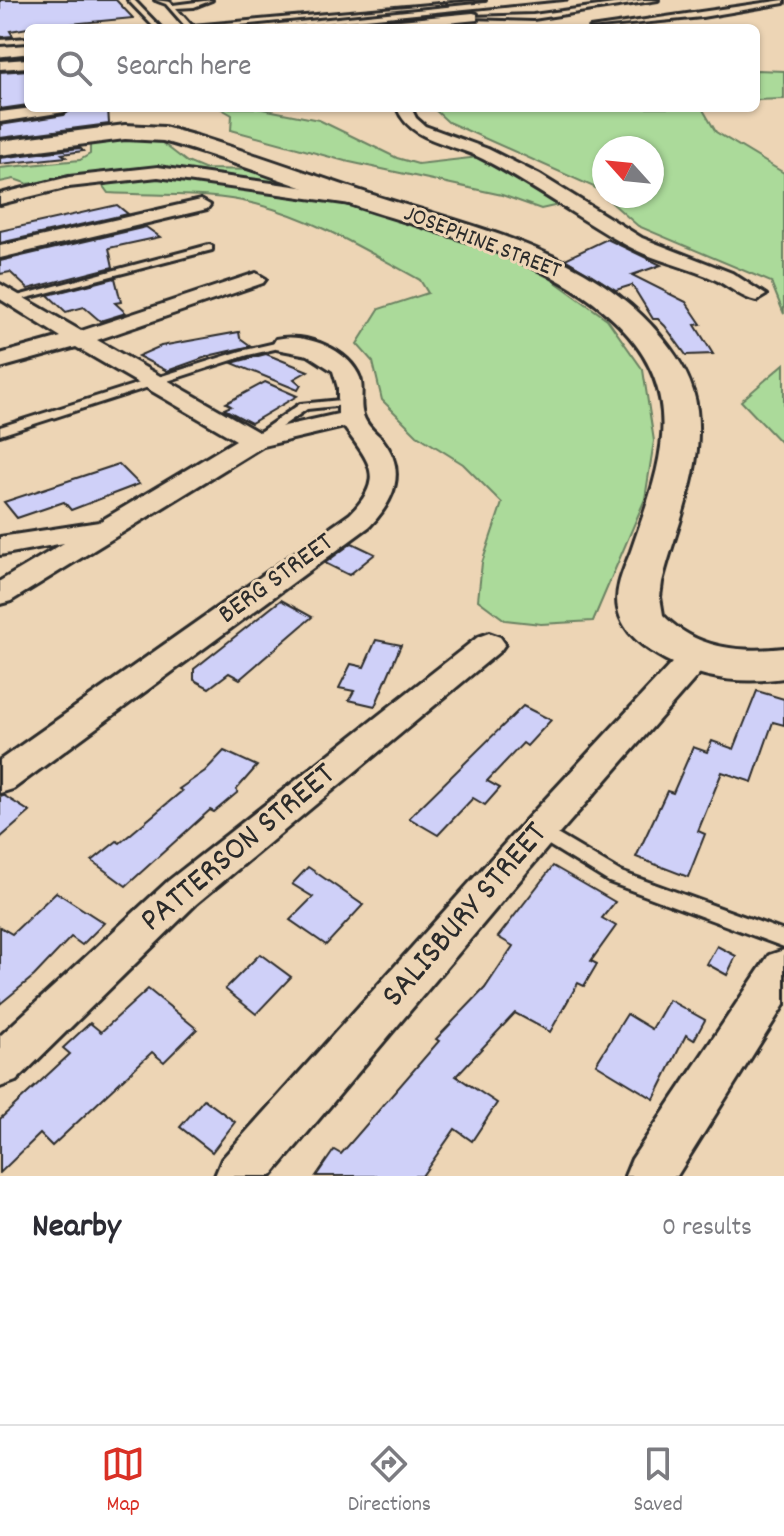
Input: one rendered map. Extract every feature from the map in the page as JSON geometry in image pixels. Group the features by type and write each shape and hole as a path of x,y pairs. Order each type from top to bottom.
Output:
{"street":[{"path":"400,24 473,17"},
{"path":"0,65 24,63"},
{"path":"0,117 36,112"},
{"path":"406,112 409,120 429,134 482,152 534,179 635,242 725,277 756,295"},
{"name":"JOSEPHINE STREET","path":"0,148 113,133 155,133 503,246 560,271 607,300 651,342 674,382 683,432 673,482 638,588 641,614 657,636 695,658 723,665 753,667 784,663"},
{"path":"0,199 69,182 158,172 365,201"},
{"path":"0,252 201,205"},
{"path":"0,361 79,339 256,279"},
{"path":"7,294 254,440"},
{"name":"BERG STREET","path":"0,779 360,520 376,505 385,472 379,453 351,410 345,367 328,355 284,344"},
{"path":"0,594 254,440 351,410"},
{"path":"0,546 111,526"},
{"name":"PATTERSON STREET","path":"0,1066 140,930 321,778 393,725 489,644"},
{"name":"SALISBURY STREET","path":"239,1176 539,831 695,658"},
{"path":"649,1176 784,968"}],"lane":[{"path":"131,0 154,24"},
{"path":"158,0 172,7 187,24"},
{"path":"172,7 209,0"},
{"path":"233,24 482,0"},
{"path":"473,17 526,18 588,12 655,0"},
{"path":"627,24 784,1"},
{"path":"526,18 540,24"},
{"path":"0,42 24,40"},
{"path":"7,294 209,248"},
{"path":"0,431 284,344"},
{"path":"539,831 615,877 784,939"}],"green space":[{"path":"760,70 784,71 784,99 760,100"},
{"path":"227,112 278,112 319,120 397,158 418,164 479,157 563,204 541,209 502,195 345,161 231,130 232,115"},
{"path":"437,112 704,112 716,132 784,173 784,314 771,282 638,226 618,208 664,208 664,136 592,136 592,186 448,122"},
{"path":"128,139 161,142 187,162 204,169 258,170 291,186 161,168 84,174 28,184 14,179 0,182 0,168 80,160 90,154 90,145 94,141"},
{"path":"160,177 362,206 461,237 547,276 607,319 643,370 654,441 645,499 593,621 541,624 505,620 478,600 482,563 502,503 463,464 417,435 382,400 373,362 357,344 379,309 428,293 420,280 340,237 278,210 220,198 108,193 100,182"},
{"path":"784,364 784,446 741,401"}],"building":[{"path":"0,0 116,0 133,18 70,24 24,24 24,29 10,31 13,36 0,37"},
{"path":"24,70 24,106 0,109 0,72"},
{"path":"68,112 108,112 109,124 0,138 0,125"},
{"path":"80,148 83,151 62,154 66,157 0,164 0,158"},
{"path":"117,205 128,214 0,243 0,231"},
{"path":"146,227 160,237 109,248 113,267 28,289 10,272 0,274 0,261"},
{"path":"607,239 661,265 632,275 686,302 701,324 695,325 713,354 686,355 665,326 658,319 653,319 632,285 616,290 565,259"},
{"path":"115,278 121,302 115,303 126,313 100,321 84,307 66,312 48,295"},
{"path":"239,332 240,338 251,346 212,355 167,371 138,356 161,346"},
{"path":"266,354 308,371 294,379 301,385 298,390 232,363"},
{"path":"265,382 297,396 251,423 224,409 231,406 226,403"},
{"path":"119,464 139,484 71,510 64,502 17,518 4,502"},
{"path":"352,543 375,554 349,575 325,563"},
{"path":"281,600 312,617 240,679 229,673 209,688 194,680 194,669"},
{"path":"376,640 401,645 375,706 349,700 354,691 339,688 351,664 364,667"},
{"path":"757,691 784,699 784,725 773,722 752,782 722,772 698,831 705,834 688,877 636,857 667,791 673,793 693,747 707,752 712,741 734,749"},
{"path":"523,706 551,720 527,746 523,743 487,781 500,788 485,805 473,798 438,835 409,818"},
{"path":"224,751 257,766 236,790 238,792 214,812 210,810 126,886 92,861 117,841 120,843"},
{"path":"0,796 30,812 0,838"},
{"path":"553,866 615,902 602,918 616,926 591,961 597,964 584,986 578,983 550,1032 515,1013 456,1076 497,1103 472,1141 455,1129 422,1176 316,1176 334,1150 341,1154 439,1041 436,1039 485,988 513,946 498,937"},
{"path":"308,867 363,905 326,945 290,920 313,897 292,884"},
{"path":"56,892 104,923 82,945 71,937 34,976 0,1004 0,927 12,934"},
{"path":"717,946 736,956 727,975 707,964"},
{"path":"260,954 291,977 256,1014 225,989"},
{"path":"148,989 197,1029 164,1062 152,1052 52,1146 40,1134 0,1173 0,1119 70,1054 63,1048 90,1023 101,1032"},
{"path":"669,1000 705,1020 694,1040 686,1035 654,1099 596,1064 627,1014 652,1029"},
{"path":"204,1099 235,1122 212,1152 180,1127"}],"railway":[{"path":"331,24 568,0"},
{"path":"0,58 24,55"}]}
